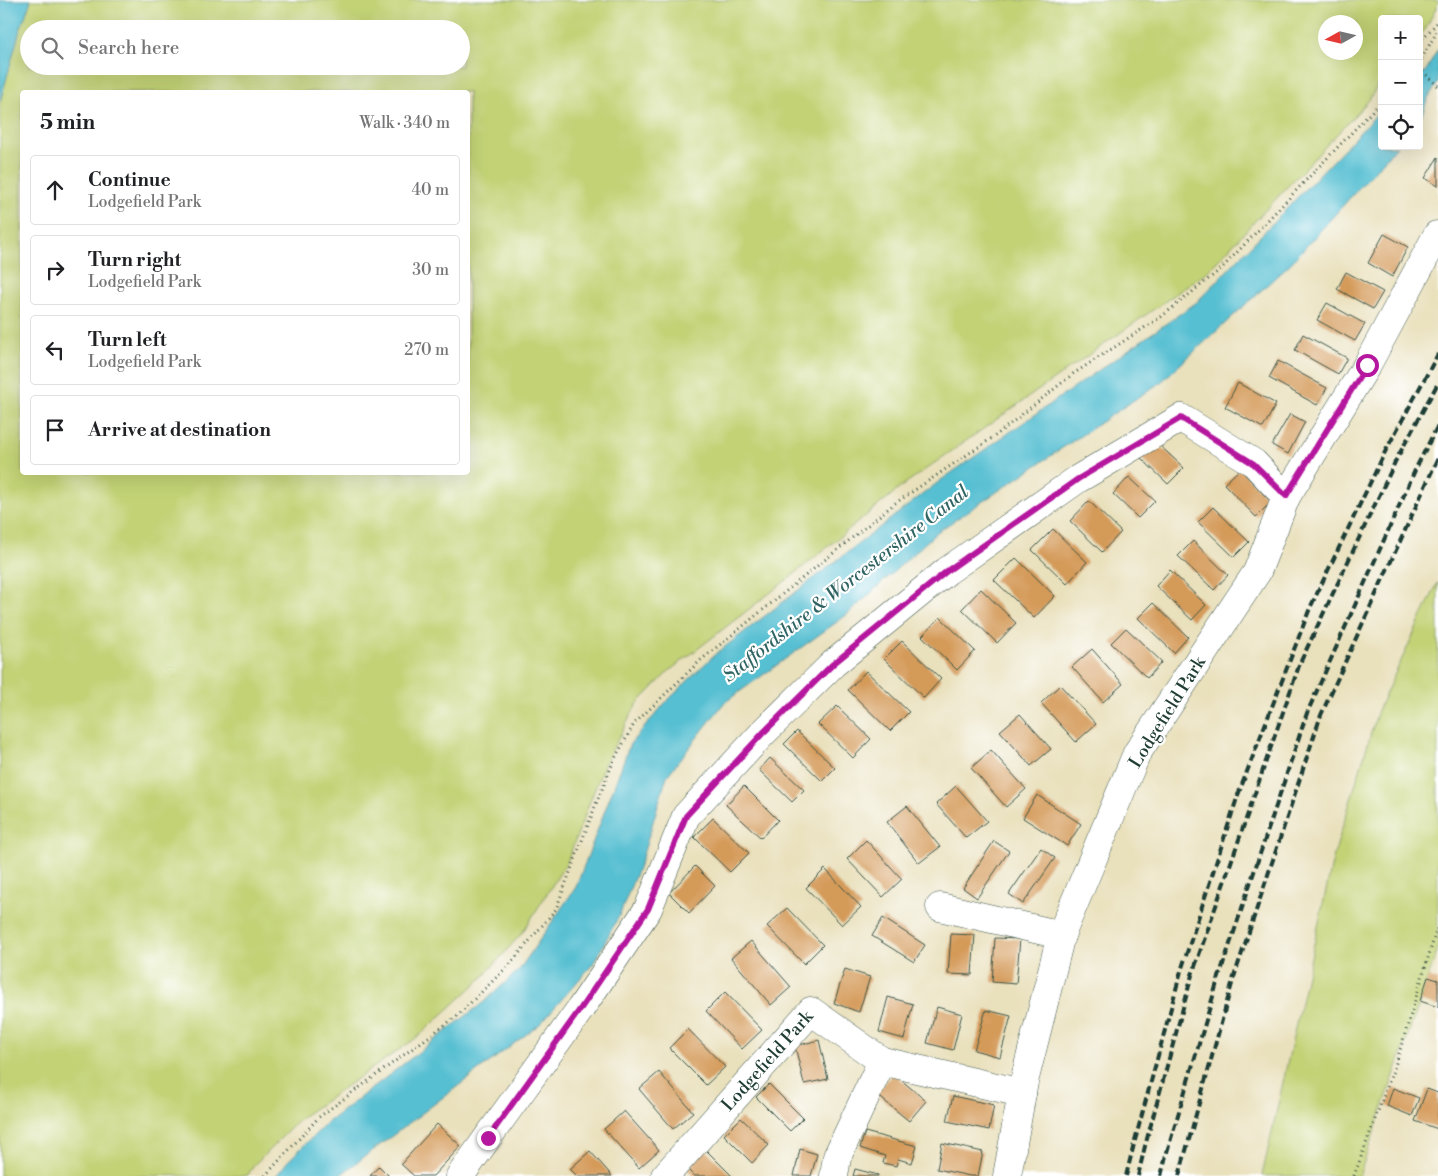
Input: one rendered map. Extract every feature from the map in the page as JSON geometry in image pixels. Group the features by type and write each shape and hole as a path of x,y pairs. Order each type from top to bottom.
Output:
{"street":[{"name":"Lodgefield Park","path":"1007,1176 1022,1093 1060,936 1137,753 1257,572 1286,496 1367,365 1437,236"},
{"path":"460,1176 581,1008 648,909 686,816 798,698 833,664 886,620 947,571 1078,479 1181,418 1254,464 1286,496"},
{"path":"940,907 1060,936"},
{"name":"Lodgefield Park","path":"665,1176 811,1011 882,1061 1022,1093"},
{"path":"834,1176 837,1157 882,1061"}],"path":[{"path":"1423,38 1438,22"},
{"path":"1421,60 1438,30"},
{"path":"1423,72 1438,86"},
{"path":"265,1176 319,1117 458,1016 512,963 556,909 614,760 634,724 701,660 894,504 995,436 1073,374 1161,317 1221,269 1378,104"},
{"path":"1354,1176 1397,1060 1438,925"}],"green space":[{"path":"31,0 1438,0 1438,4 1423,32 1423,15 1378,15 1378,85 1369,100 1207,272 906,483 788,579 669,671 637,704 604,765 567,862 522,933 483,977 419,1036 302,1117 255,1164 247,1176 0,1176 0,102 20,30 20,75 470,75 470,20 24,20"},
{"path":"1438,582 1438,949 1359,1176 1262,1176 1334,855 1378,710"}],"water":[{"path":"0,0 31,0 24,20 20,20 20,30 0,102"},
{"path":"1438,49 1438,83 1428,98 1423,111 1423,73"},
{"name":"Staffordshire & Worcestershire Canal","path":"1378,113 1378,150 1393,150 1290,264 1161,382 937,532 848,614 724,703 667,776 641,861 620,914 593,964 540,1024 339,1176 276,1176 288,1161 328,1122 484,1002 519,970 576,887 630,744 666,702 713,656 941,480 1197,302"}],"building":[{"path":"1438,157 1438,186 1425,178"},
{"path":"1384,234 1408,247 1392,277 1368,263"},
{"path":"1346,272 1383,292 1373,309 1337,289"},
{"path":"1327,303 1365,324 1355,341 1317,320"},
{"path":"1303,334 1347,358 1338,374 1295,350"},
{"path":"1278,361 1327,388 1317,405 1269,378"},
{"path":"1238,383 1276,404 1263,428 1225,407"},
{"path":"1290,414 1305,422 1288,454 1272,445"},
{"path":"1156,442 1184,468 1168,484 1141,458"},
{"path":"1240,469 1271,502 1256,517 1224,484"},
{"path":"1129,477 1155,501 1138,518 1113,494"},
{"path":"1089,501 1121,532 1102,552 1070,521"},
{"path":"1213,507 1249,542 1234,557 1198,522"},
{"path":"1053,529 1087,562 1067,584 1032,550"},
{"path":"1193,541 1228,575 1214,590 1178,556"},
{"path":"1016,558 1055,596 1034,618 994,580"},
{"path":"1170,570 1206,605 1192,620 1156,586"},
{"path":"981,589 1016,623 997,643 962,609"},
{"path":"1153,603 1188,637 1174,653 1138,618"},
{"path":"940,617 975,651 957,670 922,636"},
{"path":"1126,628 1162,662 1147,678 1111,643"},
{"path":"902,641 941,679 924,698 884,659"},
{"path":"1092,649 1123,684 1103,702 1072,667"},
{"path":"866,671 909,712 890,731 848,690"},
{"path":"1060,685 1096,724 1076,742 1041,703"},
{"path":"837,706 871,739 853,758 818,724"},
{"path":"1020,714 1051,749 1031,766 1000,731"},
{"path":"797,731 835,768 822,781 784,744"},
{"path":"991,750 1026,789 1006,807 971,768"},
{"path":"770,758 804,790 792,802 759,770"},
{"path":"744,786 778,820 761,838 726,805"},
{"path":"956,786 987,821 966,838 936,804"},
{"path":"1037,795 1081,824 1067,846 1023,818"},
{"path":"907,806 940,847 919,863 887,822"},
{"path":"713,818 749,853 730,872 694,837"},
{"path":"866,840 902,879 883,897 847,859"},
{"path":"994,841 1009,851 977,898 963,888"},
{"path":"1041,848 1055,858 1023,904 1009,894"},
{"path":"695,866 715,886 689,913 669,893"},
{"path":"825,869 861,907 842,925 806,888"},
{"path":"787,908 823,945 804,964 767,926"},
{"path":"883,918 925,945 914,962 872,936"},
{"path":"951,934 975,935 972,975 948,974"},
{"path":"995,938 1020,939 1016,984 992,982"},
{"path":"751,941 791,987 771,1005 731,958"},
{"path":"845,969 870,977 859,1012 834,1003"},
{"path":"1428,977 1438,980 1438,1007 1420,1001"},
{"path":"725,992 762,1030 742,1049 706,1011"},
{"path":"888,997 913,1004 904,1039 879,1032"},
{"path":"937,1007 962,1014 953,1050 927,1043"},
{"path":"986,1010 1011,1016 1000,1057 974,1050"},
{"path":"688,1029 725,1067 706,1085 669,1048"},
{"path":"819,1040 828,1079 804,1084 795,1046"},
{"path":"659,1072 693,1112 673,1129 639,1089"},
{"path":"893,1073 926,1101 909,1121 876,1094"},
{"path":"769,1084 803,1118 790,1131 756,1097"},
{"path":"1393,1088 1419,1098 1412,1116 1387,1106"},
{"path":"1427,1089 1438,1093 1438,1129 1415,1121"},
{"path":"953,1096 994,1105 989,1130 947,1121"},
{"path":"624,1111 659,1150 639,1168 604,1129"},
{"path":"741,1118 769,1145 752,1163 724,1135"},
{"path":"437,1124 461,1146 433,1176 414,1176 401,1164"},
{"path":"865,1132 917,1146 912,1163 898,1159 896,1166 883,1163 885,1156 860,1148"},
{"path":"942,1143 983,1152 978,1176 937,1169"},
{"path":"800,1149 817,1154 811,1176 794,1176"},
{"path":"706,1150 732,1176 694,1176 687,1169"},
{"path":"590,1151 612,1176 577,1176 570,1169"},
{"path":"379,1166 389,1176 370,1176"},
{"path":"855,1169 878,1175 878,1176 853,1176"}],"railway":[{"path":"1126,1176 1181,971 1238,795 1310,608 1385,452 1438,354"},
{"path":"1138,1176 1192,975 1300,663 1396,460 1438,383"},
{"path":"1161,1176 1217,983 1307,713 1416,468 1438,425"},
{"path":"1179,1176 1233,980 1321,715 1438,458"}],"route":[{"path":"488,1138 581,1008 648,909 686,816 763,733 833,664 947,571 1078,479 1181,418 1254,464 1286,496 1367,365"}]}
